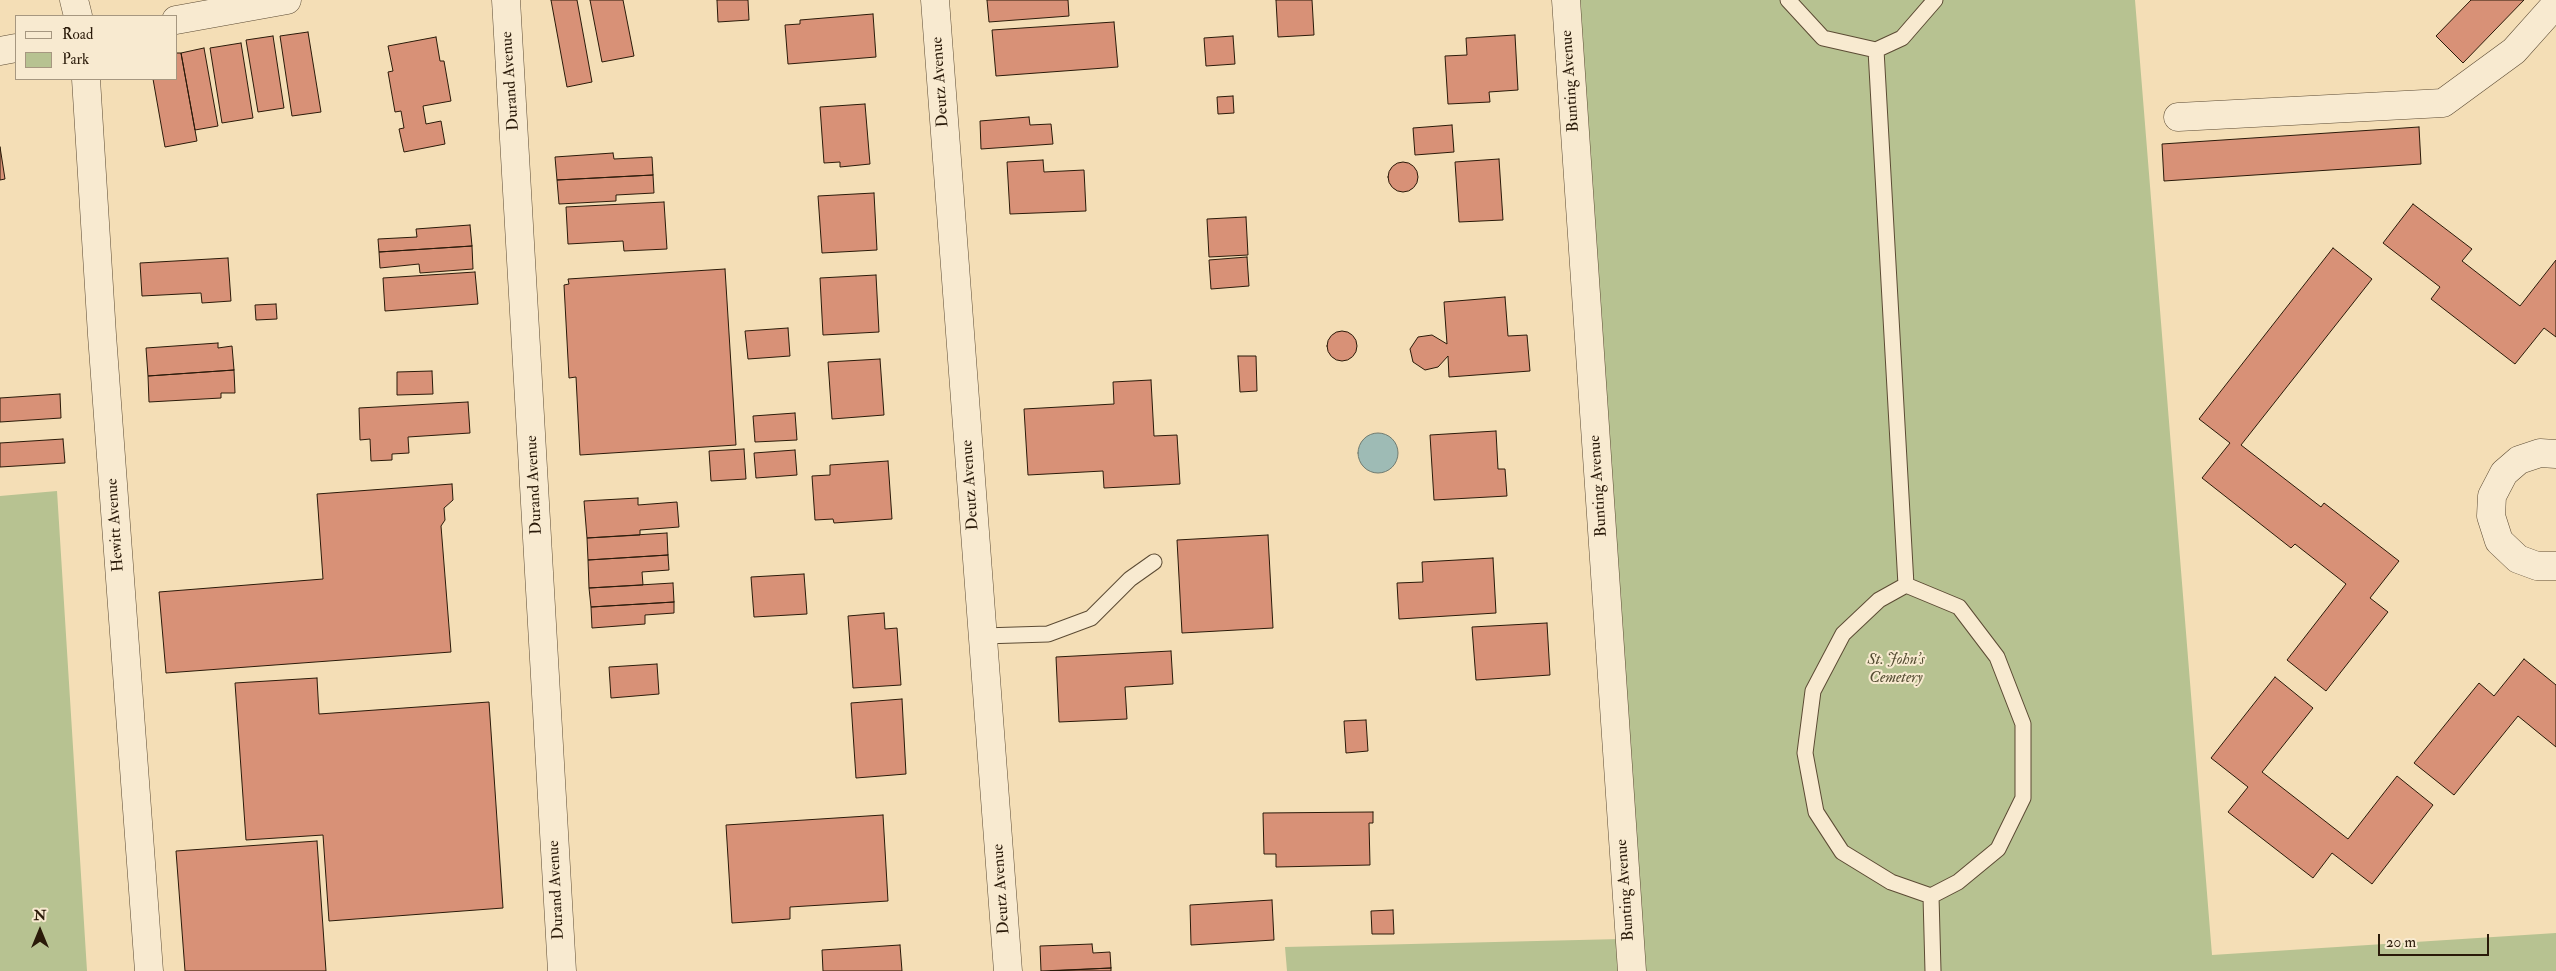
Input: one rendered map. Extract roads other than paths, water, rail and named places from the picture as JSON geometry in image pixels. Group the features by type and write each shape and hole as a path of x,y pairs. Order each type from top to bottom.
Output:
{"street":[{"path":"74,0 78,15"},
{"path":"178,20 287,0"},
{"name":"Durand Avenue","path":"506,0 562,971"},
{"name":"Deutz Avenue","path":"935,0 1008,971"},
{"name":"Bunting Avenue","path":"1566,0 1632,971"},
{"path":"2178,117 2443,103 2514,51 2556,4"},
{"path":"0,51 15,48"},
{"name":"Hewitt Avenue","path":"86,80 102,335 149,971"},
{"path":"2556,454 2540,454 2519,460 2504,473 2492,496 2491,516 2500,541 2518,559 2538,566 2556,566"}],"lane":[{"path":"1788,0 1823,38 1876,50 1902,38 1935,0"},
{"path":"1876,50 1906,586"},
{"path":"983,636 1048,634 1091,618 1130,579 1154,562"},
{"path":"1906,586 1959,607 1997,657 2023,724 2023,798 1998,849 1958,882 1931,896 1891,882 1842,852 1816,812 1805,753 1813,691 1843,634 1879,600 1906,586"},
{"path":"1931,896 1933,971"}],"water":[{"path":"1382,433 1389,436 1395,442 1398,453 1397,461 1389,470 1382,473 1374,473 1367,470 1359,461 1358,449 1361,442 1370,434"}],"park label":[{"name":"St. John's Cemetery","path":"1896,670"}]}
